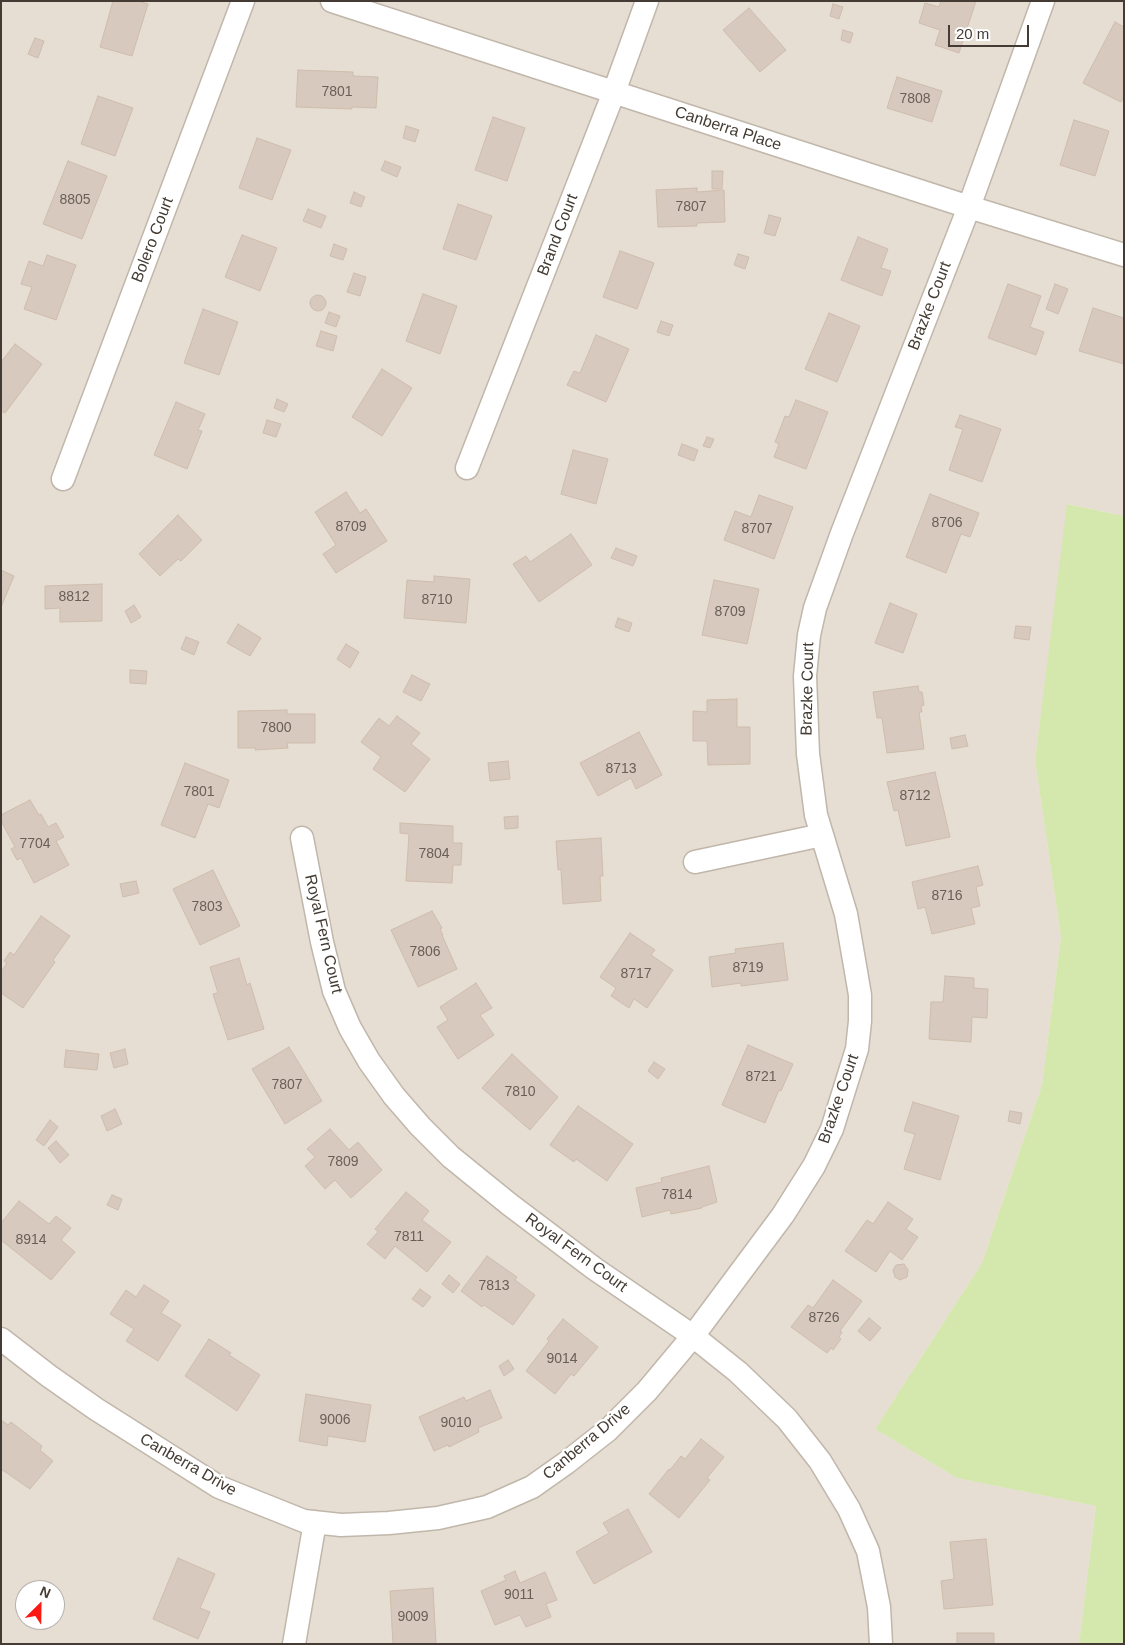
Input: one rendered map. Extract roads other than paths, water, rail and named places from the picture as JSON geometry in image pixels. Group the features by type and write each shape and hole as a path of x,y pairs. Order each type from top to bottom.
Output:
{"street":[{"name":"Bolero Court","path":"63,479 243,1"},
{"name":"Canberra Place","path":"332,1 969,207 1124,255"},
{"name":"Brand Court","path":"467,468 614,92 647,1"},
{"name":"Brazke Court","path":"693,1336 783,1215 814,1166 832,1129 857,1049 860,995 846,914 816,815 808,754 805,676 809,635 815,608 969,207 1043,1"},
{"path":"695,862 822,835"},
{"name":"Royal Fern Court","path":"302,838 322,942 334,991 350,1028 369,1061 394,1096 451,1157 595,1269 693,1336 738,1372 788,1419 820,1461 849,1509 868,1551 879,1607 881,1644"},
{"name":"Canberra Drive","path":"1,1339 96,1409 219,1487 304,1521 342,1525 389,1524 438,1518 486,1506 532,1487 608,1430 647,1392 693,1336"},
{"path":"294,1644 315,1522"}]}
